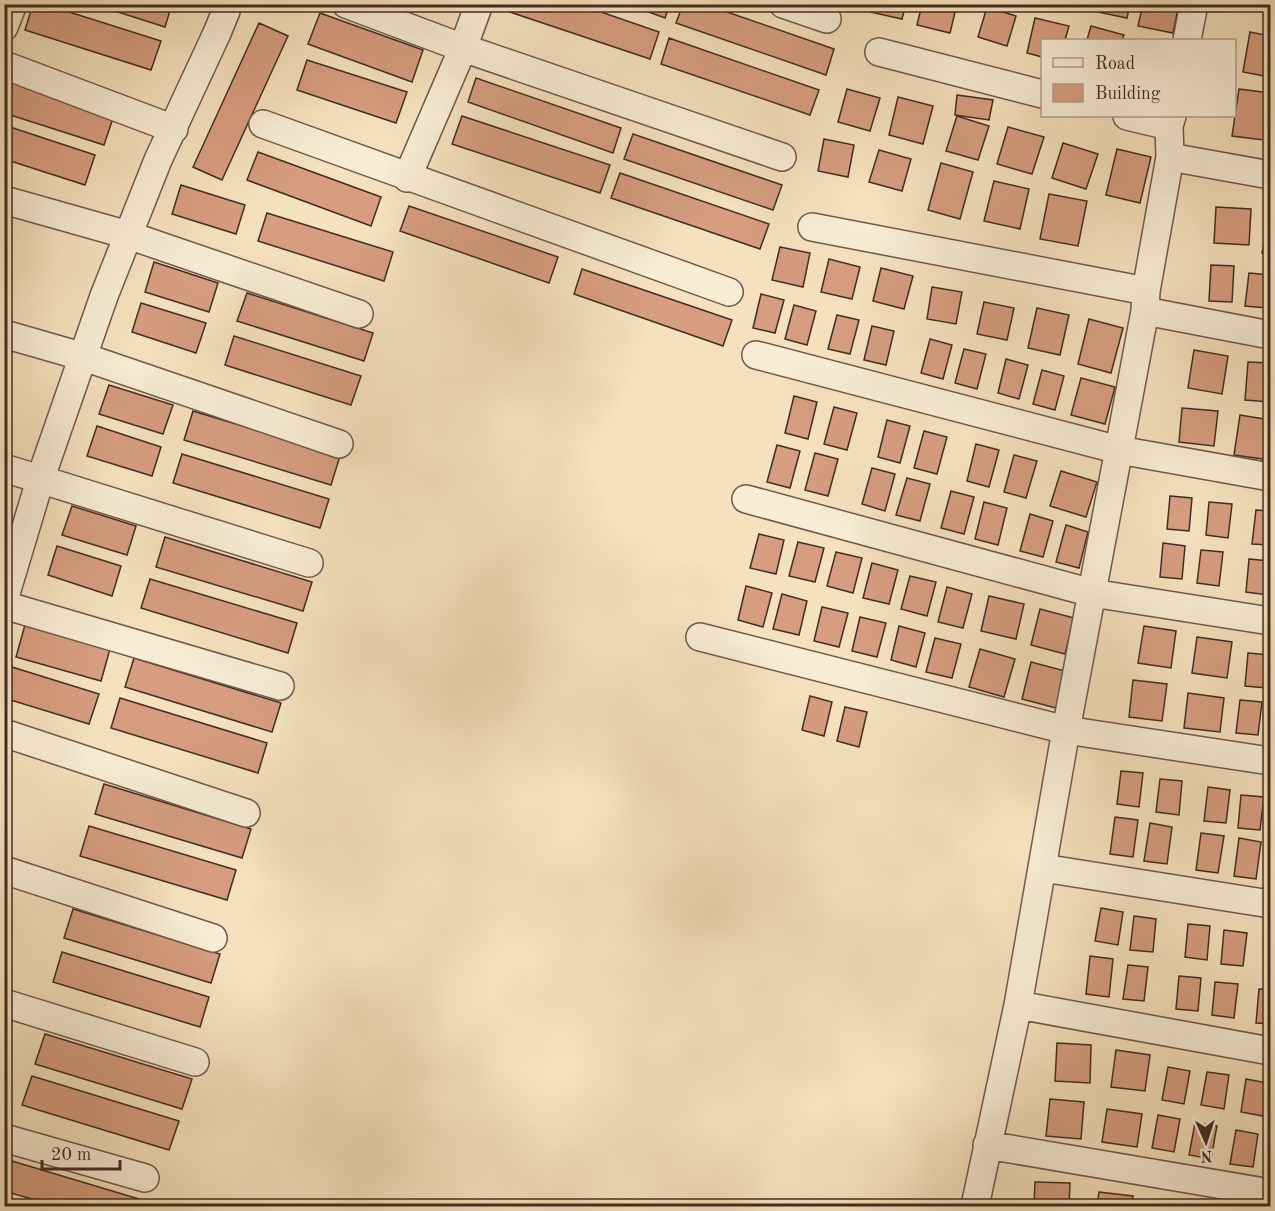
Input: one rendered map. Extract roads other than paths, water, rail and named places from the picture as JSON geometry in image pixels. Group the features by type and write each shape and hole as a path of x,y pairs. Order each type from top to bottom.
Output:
{"street":[{"path":"4,27 13,4"},
{"path":"346,4 463,48 782,158"},
{"path":"407,178 463,48 479,4"},
{"path":"783,4 826,19"},
{"path":"1187,39 1194,4"},
{"path":"221,6 174,129 158,160 128,235 40,477 4,602 280,686"},
{"path":"879,52 1041,94"},
{"path":"4,65 174,129"},
{"path":"975,1206 1018,1005 1170,157 1170,121 1136,117"},
{"path":"263,124 407,178 729,292"},
{"path":"1170,157 1270,176"},
{"path":"4,200 128,235 358,314"},
{"path":"812,227 1145,301 1270,335"},
{"path":"4,334 84,357 339,444"},
{"path":"756,355 1119,450 1270,477"},
{"path":"4,468 40,477 309,562"},
{"path":"746,500 1092,593 1270,621"},
{"path":"700,637 1066,730 1270,761"},
{"path":"4,733 246,813"},
{"path":"1043,868 1270,904"},
{"path":"4,870 213,938"},
{"path":"4,1003 195,1062"},
{"path":"1018,1005 1270,1051"},
{"path":"4,1138 145,1178"},
{"path":"987,1145 1270,1193"}]}
